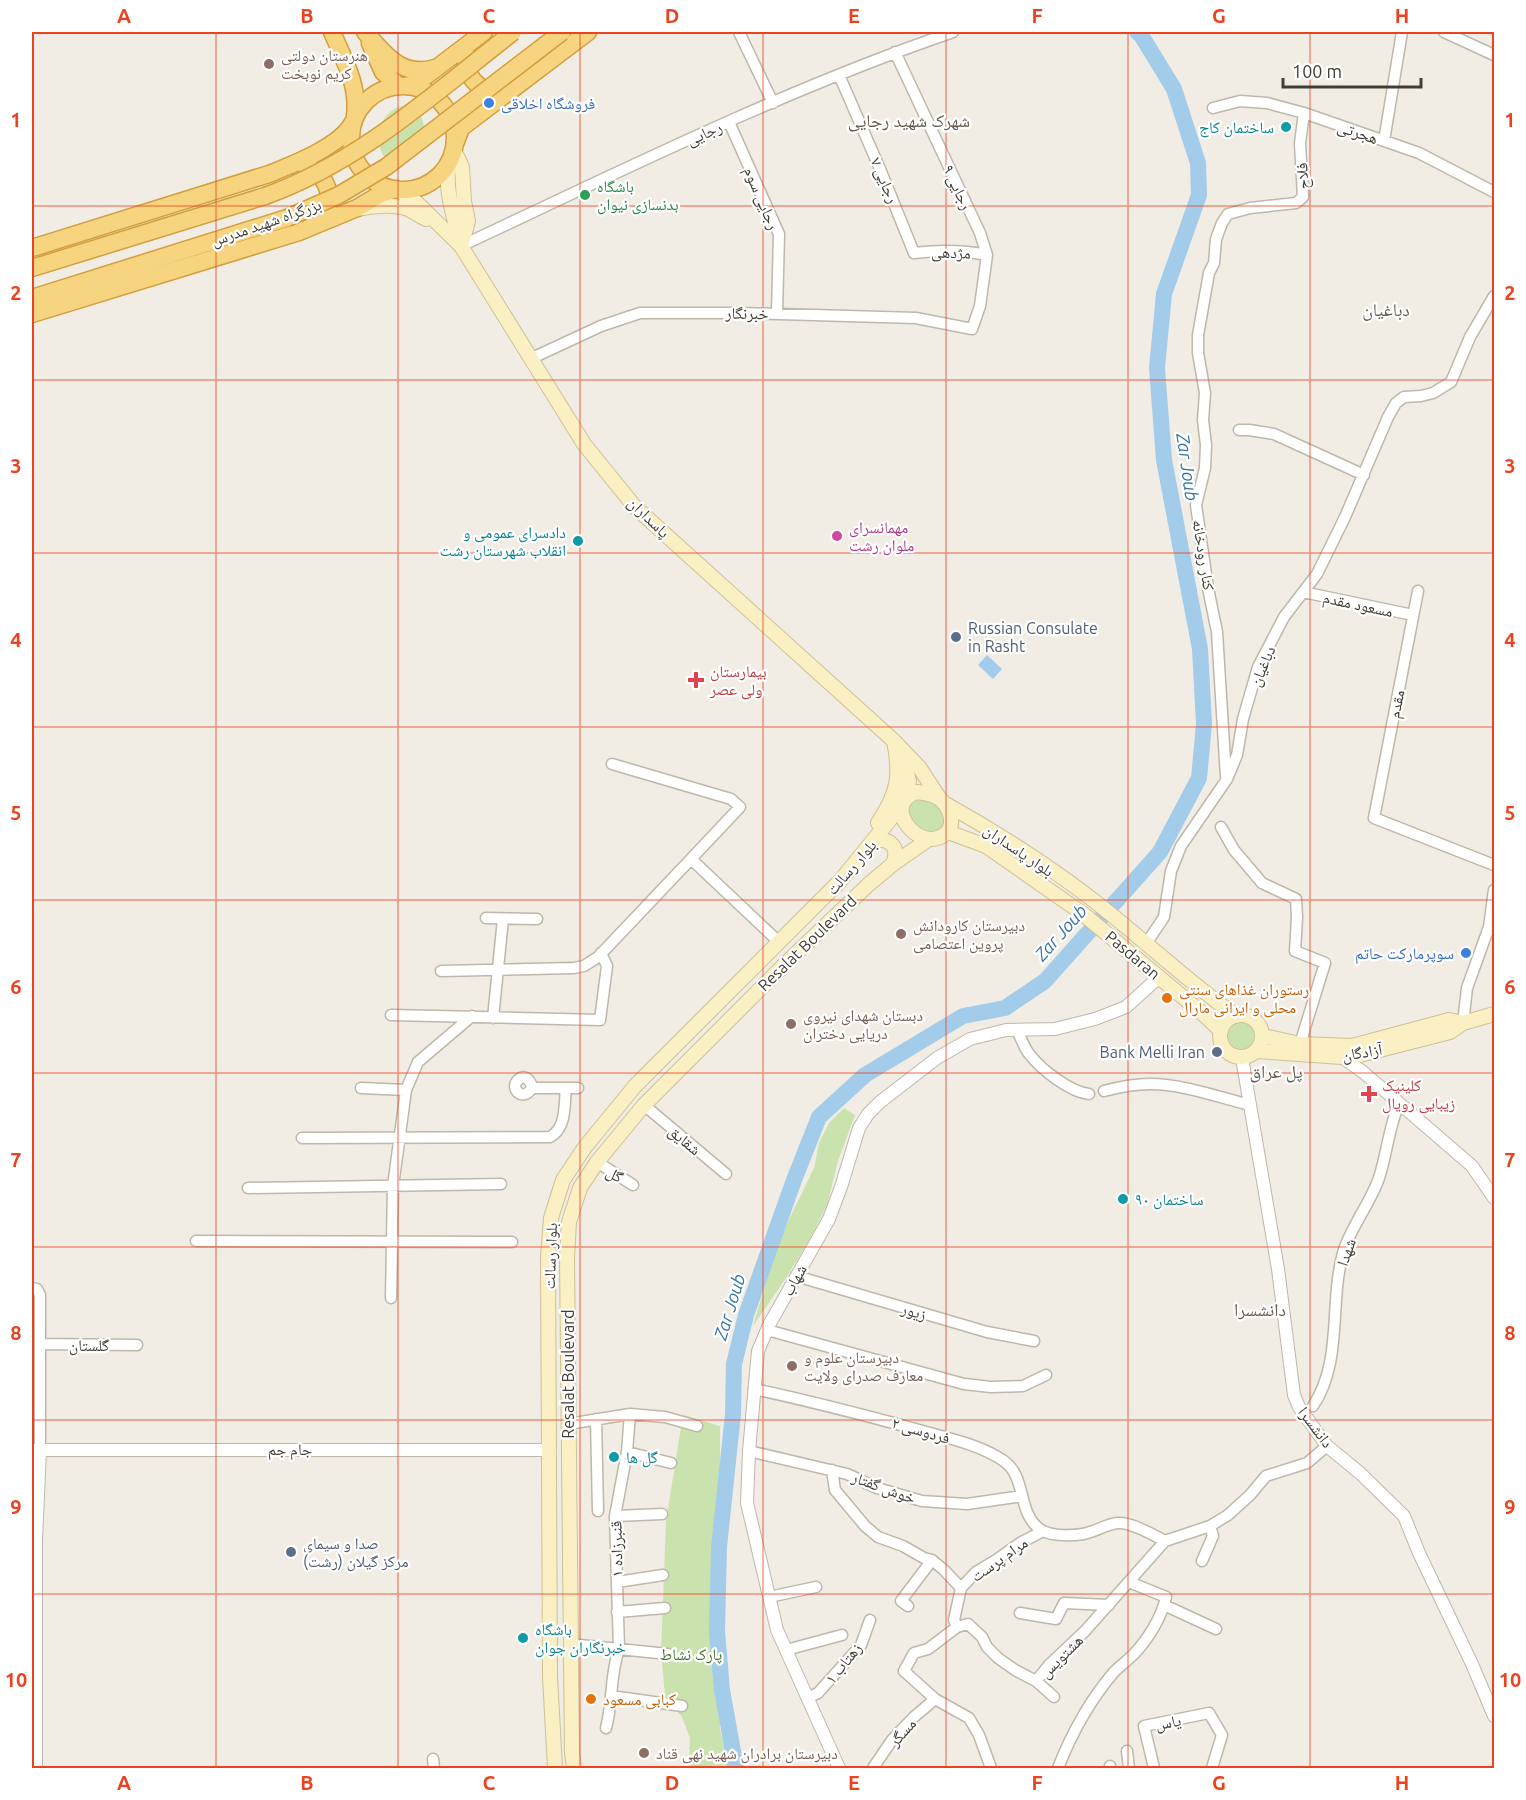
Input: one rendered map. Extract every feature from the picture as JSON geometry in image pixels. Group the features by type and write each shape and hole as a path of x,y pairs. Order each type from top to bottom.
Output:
{"highway":[{"path":"332,32 355,91 351,142 354,154 359,166 373,180 397,190 415,189 429,183 442,172 461,128 588,32"},
{"path":"364,32 383,72 400,86 425,91 443,104 454,126 452,153"},
{"path":"364,32 390,59 403,67 419,70 439,66"},
{"name":"بزرگراه شهید مدرس","path":"32,268 265,196 318,174 346,159 375,139 513,32"},
{"name":"بزرگراه شهید مدرس","path":"32,298 287,218 339,195 396,160 561,32"},
{"path":"478,36 467,50 467,71 473,81 488,92 510,91"},
{"path":"32,248 240,184 287,166 343,136 350,129 363,105 372,96 385,89 419,81 478,36"},
{"path":"346,66 354,73 365,73 373,66 374,53"},
{"path":"287,166 309,167 320,175 326,184 329,197 328,208 323,218 313,226"},
{"name":"بزرگراه شهید مدرس","path":"32,314 313,226 353,210 384,193 397,190"}],"main road":[{"path":"452,153 448,175 451,203 461,246"},
{"path":"397,190 412,199 461,246"},
{"path":"353,210 374,207 403,208 443,228"},
{"name":"پاسداران","path":"461,246 584,444 635,507 894,741 919,767 942,801"},
{"path":"894,741 905,761 909,781 904,802 903,818 909,828 929,839 942,837 948,832 950,813 942,801 930,794 918,792 904,802"},
{"path":"840,881 846,863 879,822 896,791 899,773 894,741"},
{"name":"بلوار پاسداران","path":"942,801 995,831 1092,900"},
{"name":"بلوار رسالت","path":"555,1762 549,1607 548,1257 551,1218 563,1180 585,1147 635,1086 840,881 904,802"},
{"name":"Pasdaran","path":"948,832 986,846 1082,913 1221,1031"},
{"path":"873,841 882,839 895,848 896,856 893,864"},
{"name":"Resalat Boulevard","path":"574,1768 569,1608 567,1258 569,1222 580,1188 597,1162 644,1105 786,963 869,884 929,839"},
{"name":"Pasdaran","path":"1092,900 1213,1000 1236,1016"},
{"name":"آزادگان","path":"1257,1051 1342,1057 1360,1055 1450,1032 1463,1023 1494,1014"},
{"path":"1236,1016 1247,1016 1257,1021 1263,1036 1257,1051 1242,1058 1226,1052 1221,1042 1221,1031 1226,1021 1236,1016"},
{"name":"آزادگان","path":"1263,1036 1300,1044 1352,1046 1449,1020 1463,1023"},
{"path":"549,1607 569,1608"},
{"path":"555,1762 570,1758 572,1753"}],"street":[{"path":"739,32 773,103"},
{"name":"رجایی","path":"461,246 729,122 895,52 953,32"},
{"path":"1384,141 1402,32"},
{"path":"1444,32 1494,55"},
{"name":"رجایی ۹","path":"895,52 980,233 987,255 980,306 972,329"},
{"name":"رجایی ۷","path":"839,75 914,253"},
{"name":"هجرتی","path":"1213,108 1240,101 1267,104 1305,113 1419,153 1494,192"},
{"name":"فلاح","path":"1228,214 1250,208 1296,203 1304,197 1300,143 1305,113"},
{"name":"رجایی سوم","path":"729,122 779,234 777,313"},
{"name":"کنار رودخانه","path":"1227,779 1217,632 1196,505 1205,468 1206,445 1203,420 1205,393 1198,353 1198,335 1209,273 1214,263 1216,239 1228,214"},
{"name":"مژدهی","path":"914,253 972,252 987,255"},
{"name":"دباغیان","path":"1146,944 1164,917 1171,871 1181,846 1227,779 1237,755 1243,718 1258,667 1284,617 1317,573 1345,518 1388,417 1396,403 1404,397 1432,393 1451,382 1470,337 1494,296"},
{"name":"خبرنگار","path":"530,359 601,326 640,314 777,313 916,318 972,329"},
{"path":"1239,430 1274,434 1364,475"},
{"name":"مقدم","path":"1418,591 1374,818 1494,865"},
{"name":"مسعود مقدم","path":"1304,592 1413,615"},
{"path":"441,971 579,968 589,964 740,807 731,799 612,764"},
{"path":"1221,827 1234,850 1262,883 1296,898 1294,951 1325,963 1300,1044"},
{"path":"691,859 780,943"},
{"path":"1463,1023 1467,988 1489,927 1494,890"},
{"path":"486,918 537,919"},
{"path":"493,1018 503,919"},
{"path":"391,1015 600,1020 607,966 602,953"},
{"name":"شهاب","path":"839,1768 777,1630 747,1503 758,1351 766,1330 829,1218 859,1128 879,1102 937,1058 970,1039 1006,1030 1055,1029 1095,1019 1126,1007 1159,977"},
{"path":"391,1298 393,1186 406,1090 418,1062 472,1016"},
{"path":"1017,1030 1030,1055 1052,1075 1078,1092 1089,1094"},
{"path":"1360,1055 1357,1062 1364,1072"},
{"path":"1342,1057 1364,1072 1472,1166 1494,1198"},
{"name":"دانشسرا","path":"1242,1058 1278,1269 1294,1395 1299,1407 1327,1446 1360,1473 1404,1516 1494,1716"},
{"path":"1104,1091 1127,1085 1151,1084 1189,1089 1250,1106"},
{"path":"361,1088 406,1090"},
{"path":"532,1088 578,1088"},
{"path":"302,1138 550,1137 561,1128 566,1088"},
{"name":"شهدا","path":"1313,1406 1322,1394 1331,1360 1336,1288 1343,1251 1379,1179 1399,1102"},
{"name":"شقایق","path":"644,1105 726,1174"},
{"name":"گل","path":"597,1162 633,1185"},
{"path":"248,1188 501,1184"},
{"path":"196,1241 512,1242"},
{"name":"زیور","path":"796,1276 987,1332 1034,1341"},
{"path":"34,1289 40,1295 40,1344 36,1375 33,1634 33,1724 36,1768"},
{"path":"766,1330 964,1384 991,1387 1023,1386 1046,1375"},
{"name":"گلستان","path":"40,1344 137,1345"},
{"name":"فردوسی ۲","path":"754,1389 848,1410 984,1449 1006,1463 1018,1479 1030,1519 1043,1531"},
{"path":"568,1424 630,1414 665,1417 697,1426"},
{"name":"قنبرزاده ۱","path":"606,1728 615,1659 619,1649 615,1516 627,1452 630,1414"},
{"path":"596,1419 598,1511"},
{"path":"1043,1531 1060,1535 1084,1534 1119,1522 1165,1541 1210,1526 1228,1515 1266,1476 1307,1463 1327,1446"},
{"name":"جام جم","path":"36,1450 549,1450"},
{"name":"خوش گفتار","path":"749,1451 847,1474 877,1488 922,1501 967,1504 1022,1496"},
{"path":"627,1452 671,1463"},
{"path":"832,1470 835,1490 865,1526 878,1537 932,1560 944,1569 961,1588"},
{"path":"615,1516 662,1514"},
{"path":"1202,1561 1213,1536 1210,1526"},
{"name":"مرام پرست","path":"957,1628 954,1620 961,1588 976,1572 1043,1531"},
{"name":"هشتویس","path":"957,1628 968,1624 982,1636 987,1647 998,1658 1036,1681 1109,1605 1165,1541"},
{"path":"908,1606 901,1601 932,1560"},
{"path":"617,1582 663,1575"},
{"path":"1058,1768 1087,1709 1114,1672 1136,1652 1152,1629 1164,1605 1166,1597 1129,1582"},
{"path":"769,1597 816,1587"},
{"path":"1020,1613 1056,1619 1064,1603 1109,1605"},
{"path":"1164,1605 1216,1629"},
{"path":"617,1612 665,1608"},
{"name":"زهتاب ۱","path":"807,1698 818,1694 861,1645 870,1620"},
{"path":"957,1628 928,1649 914,1653 904,1671 935,1700 969,1719 979,1735 991,1767 1003,1768"},
{"path":"786,1650 842,1635"},
{"path":"570,1644 668,1654"},
{"path":"1036,1681 1054,1697"},
{"path":"611,1696 682,1706"},
{"name":"مسگر","path":"873,1768 892,1740 935,1700"},
{"name":"یاس","path":"1154,1768 1144,1726 1209,1713 1222,1735 1212,1768"},
{"path":"1127,1750 1129,1768"}],"green space":[{"path":"401,106 412,108 419,113 424,131 418,151 402,164 385,158 379,143 383,121 393,110"},
{"path":"916,799 928,800 938,807 945,821 941,831 923,830 911,821 907,809"},
{"path":"1241,1020 1252,1025 1257,1036 1252,1047 1241,1052 1230,1047 1225,1036 1230,1025"},
{"path":"844,1108 855,1115 838,1161 827,1205 786,1278 753,1326 778,1242 814,1168 819,1143 829,1123"},
{"name":"پارک نشاط","path":"683,1415 720,1426 720,1729 729,1768 689,1768 690,1738 682,1717 665,1695 661,1654 666,1521"}],"water":[{"path":"987,655 1002,669 993,679 978,665"}],"waterway":[{"name":"Zar Joub","path":"736,1768 722,1690 717,1631 719,1547 733,1414 734,1364 746,1315 819,1117 865,1075 963,1016 1005,1008 1045,981 1160,852 1199,778 1204,724 1200,649 1164,460 1157,368 1164,294 1199,195 1198,163 1174,89 1137,32"}],"place":[{"name":"هنرستان دولتی کریم نوبخت","path":"269,64"},
{"name":"فروشگاه اخلاقی","path":"489,103"},
{"name":"ساختمان کاج","path":"1286,127"},
{"name":"باشگاه بدنسازی نیوان","path":"585,195"},
{"name":"مهمانسرای ملوان رشت","path":"837,536"},
{"name":"دادسرای عمومی و انقلاب شهرستان رشت","path":"578,541"},
{"name":"Russian Consulate in Rasht","path":"956,637"},
{"name":"بیمارستان ولی عصر","path":"696,680"},
{"name":"دبیرستان کارودانش پروین اعتصامی","path":"901,934"},
{"name":"سوپرمارکت حاتم","path":"1466,953"},
{"name":"رستوران غذاهای سنتی محلی و ایرانی مارال","path":"1167,998"},
{"name":"دبستان شهدای نیروی دریایی دختران","path":"791,1024"},
{"name":"Bank Melli Iran","path":"1217,1052"},
{"name":"کلینیک زیبایی رویال","path":"1369,1094"},
{"name":"ساختمان ۹۰","path":"1123,1199"},
{"name":"دبیرستان علوم و معارف صدرای ولایت","path":"792,1366"},
{"name":"گل ها","path":"614,1457"},
{"name":"صدا و سیمای مرکز گیلان (رشت)","path":"291,1552"},
{"name":"باشگاه خبرنگاران جوان","path":"523,1638"},
{"name":"کبابی مسعود","path":"591,1699"},
{"name":"دبیرستان برادران شهید نهی قناد","path":"644,1753"}],"district":[{"name":"شهرک شهید رجایی","path":"909,121"},
{"name":"دباغیان","path":"1386,310"},
{"name":"پل عراق","path":"1276,1072"},
{"name":"دانشسرا","path":"1260,1310"}]}
